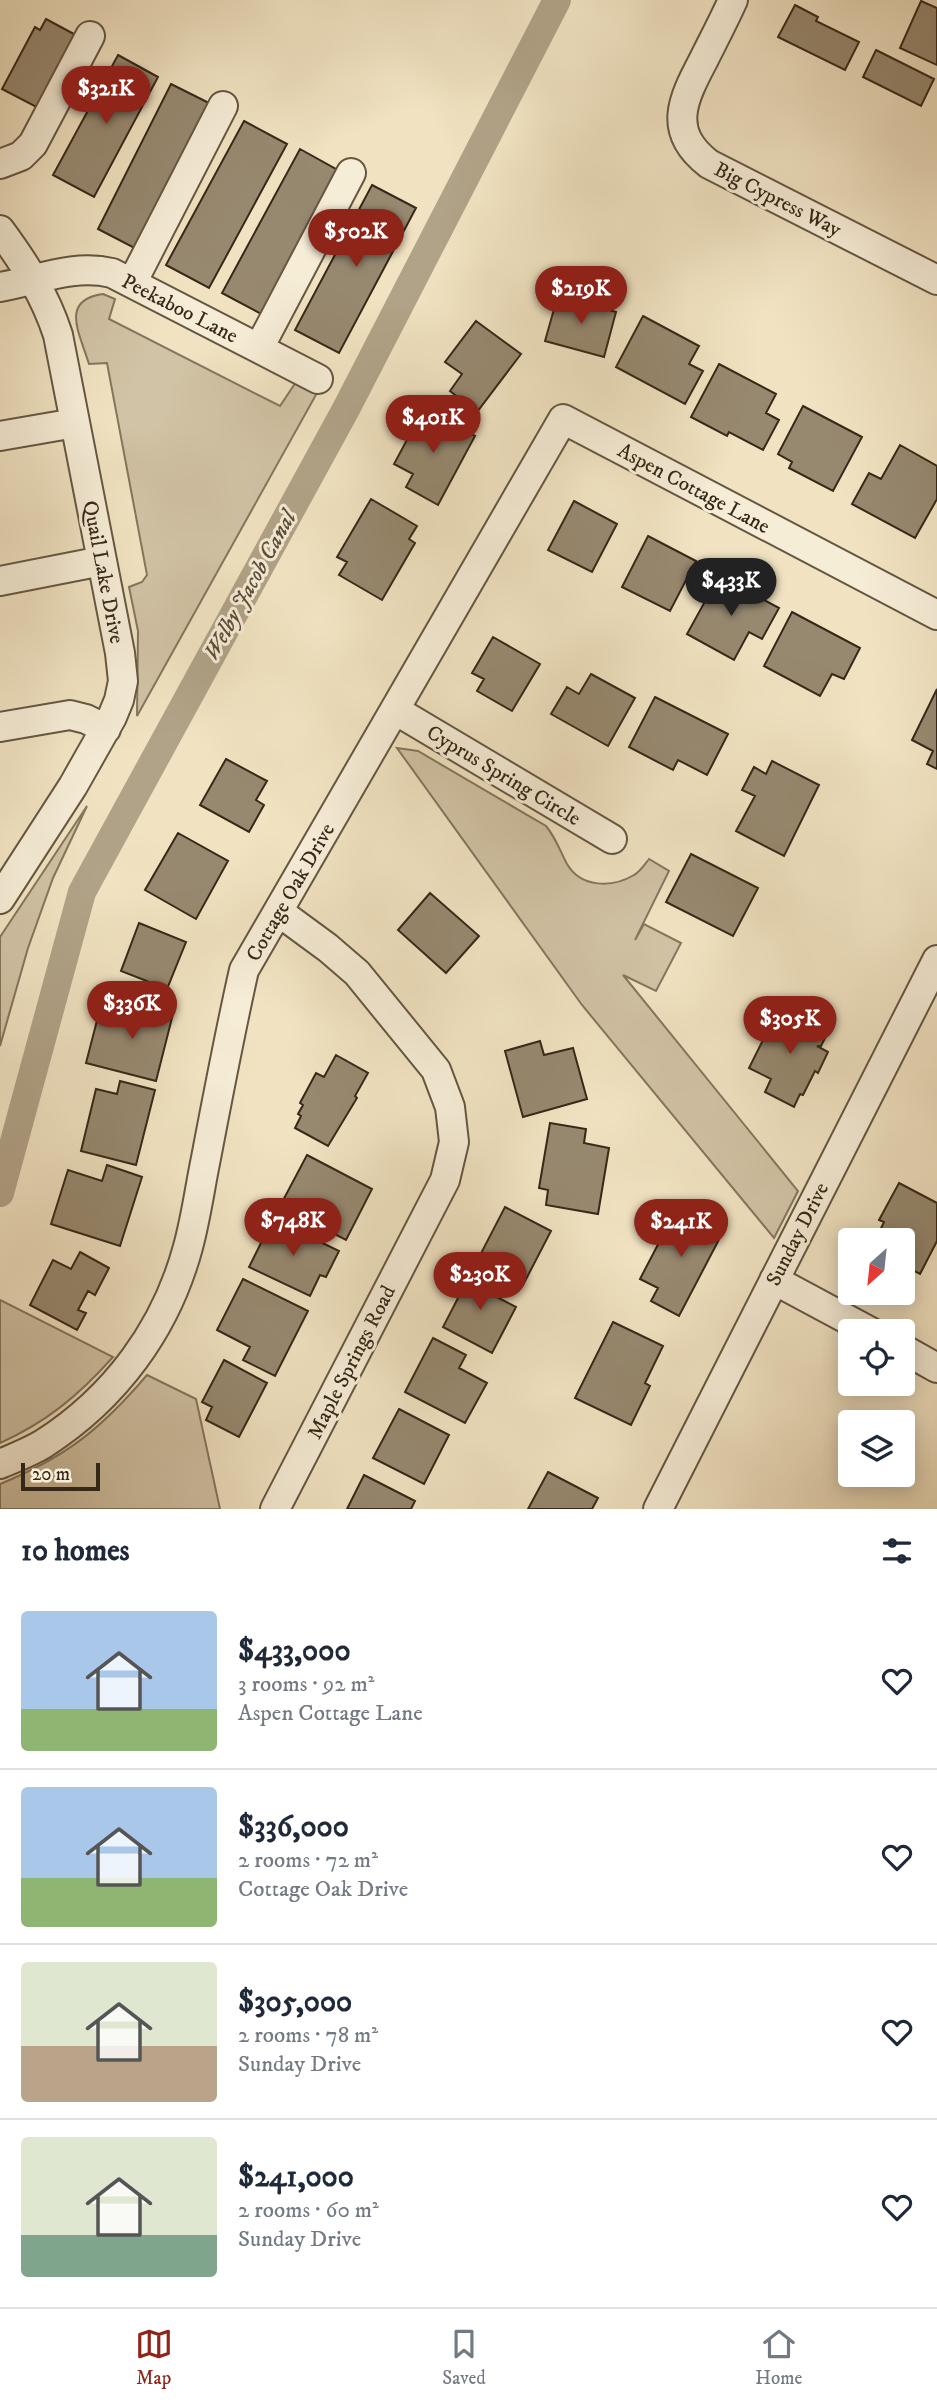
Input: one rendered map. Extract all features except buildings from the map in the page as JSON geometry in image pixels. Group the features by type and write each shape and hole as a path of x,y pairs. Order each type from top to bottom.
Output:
{"street":[{"name":"Big Cypress Way","path":"733,0 684,102 682,126 692,148 709,164 937,280"},
{"path":"0,164 20,156 33,144 90,36"},
{"path":"132,283 223,106"},
{"path":"260,348 351,173"},
{"name":"Quail Lake Drive","path":"0,230 36,281 58,335 120,653 123,681 119,700 106,729 73,786 0,899"},
{"name":"Peekaboo Lane","path":"0,287 36,281 63,271 87,269 112,273 318,379"},
{"name":"Aspen Cottage Lane","path":"563,419 937,615"},
{"name":"Cottage Oak Drive","path":"0,1464 41,1445 85,1414 121,1377 142,1350 169,1304 188,1247 244,970 563,419"},
{"path":"0,436 75,423"},
{"path":"0,581 102,561"},
{"name":"Cyprus Spring Circle","path":"396,710 612,839"},
{"path":"0,727 70,715 106,729"},
{"name":"Maple Springs Road","path":"275,1509 445,1180 454,1142 450,1107 436,1070 356,973 328,948 279,912"},
{"name":"Sunday Drive","path":"658,1509 937,960"},
{"path":"774,1280 847,1319"},
{"path":"915,1355 937,1367"}],"shaded area":[{"path":"103,294 115,299 109,319 280,406 296,382 317,393 137,716 138,631 129,587 142,582 147,575 107,363 89,364 76,320 81,303"},
{"path":"397,748 418,751 546,826 567,864 580,878 597,883 616,882 634,875 649,859 669,871 635,940 644,924 681,943 656,991 623,975 798,1191 774,1238 582,1005"},
{"path":"87,806 53,878 28,948 0,1046 0,937"},
{"path":"0,1300 113,1357 88,1384 47,1417 0,1443"},
{"path":"147,1375 196,1399 220,1509 0,1509 0,1484 44,1463 81,1440 114,1411"}],"waterway":[{"name":"Welby Jacob Canal","path":"0,1193 82,892 346,409 557,0"}]}
